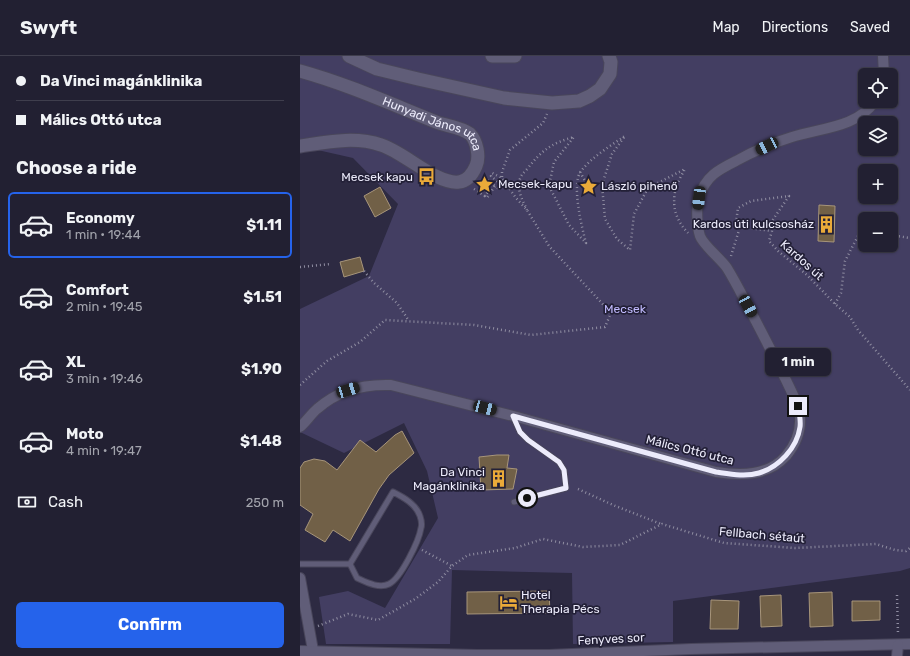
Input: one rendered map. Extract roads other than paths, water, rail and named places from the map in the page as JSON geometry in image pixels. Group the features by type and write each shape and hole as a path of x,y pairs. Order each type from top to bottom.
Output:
{"street":[{"path":"349,56 377,68 418,79 504,98 552,103 579,101 600,89 610,74 611,62 609,56"},
{"path":"492,56 515,56"},
{"path":"883,56 884,68"},
{"name":"Hunyadi János utca","path":"300,70 331,79 440,124 470,134 474,140 476,148 477,163 470,175 465,180 460,182 452,182 432,174 394,150 372,142 348,140 300,146"},
{"name":"Málics Ottó utca","path":"300,427 316,410 333,397 361,386 391,386 513,416 679,462 727,473 746,475 759,473 780,462 794,445 798,433 800,418 798,406 794,394 776,359 727,268 700,237 697,211 699,198 704,185 716,172 767,146 793,137 845,124 860,116 870,108"},
{"path":"300,578 314,654"},
{"name":"Fenyves sor","path":"300,651 314,654 549,656 910,644"},
{"path":"897,656 898,645"}],"lane":[{"path":"513,416 520,432 528,440 559,462 564,470 566,488 514,502"},
{"path":"393,492 408,500 420,515 422,527 415,547 400,572 389,584 374,585 357,578 350,564 393,492"},
{"path":"300,564 350,564"}],"place":[{"name":"Mecsek kapu","path":"426,177"},
{"name":"Mecsek-kapu","path":"485,184"},
{"name":"László pihenő","path":"588,186"},
{"name":"Kardos úti kulcsosház","path":"827,224"},
{"name":"Da Vinci Magánklinika","path":"498,479"},
{"name":"Hotel Therapia Pécs","path":"508,602"}],"park label":[{"name":"Mecsek","path":"625,309"}]}
